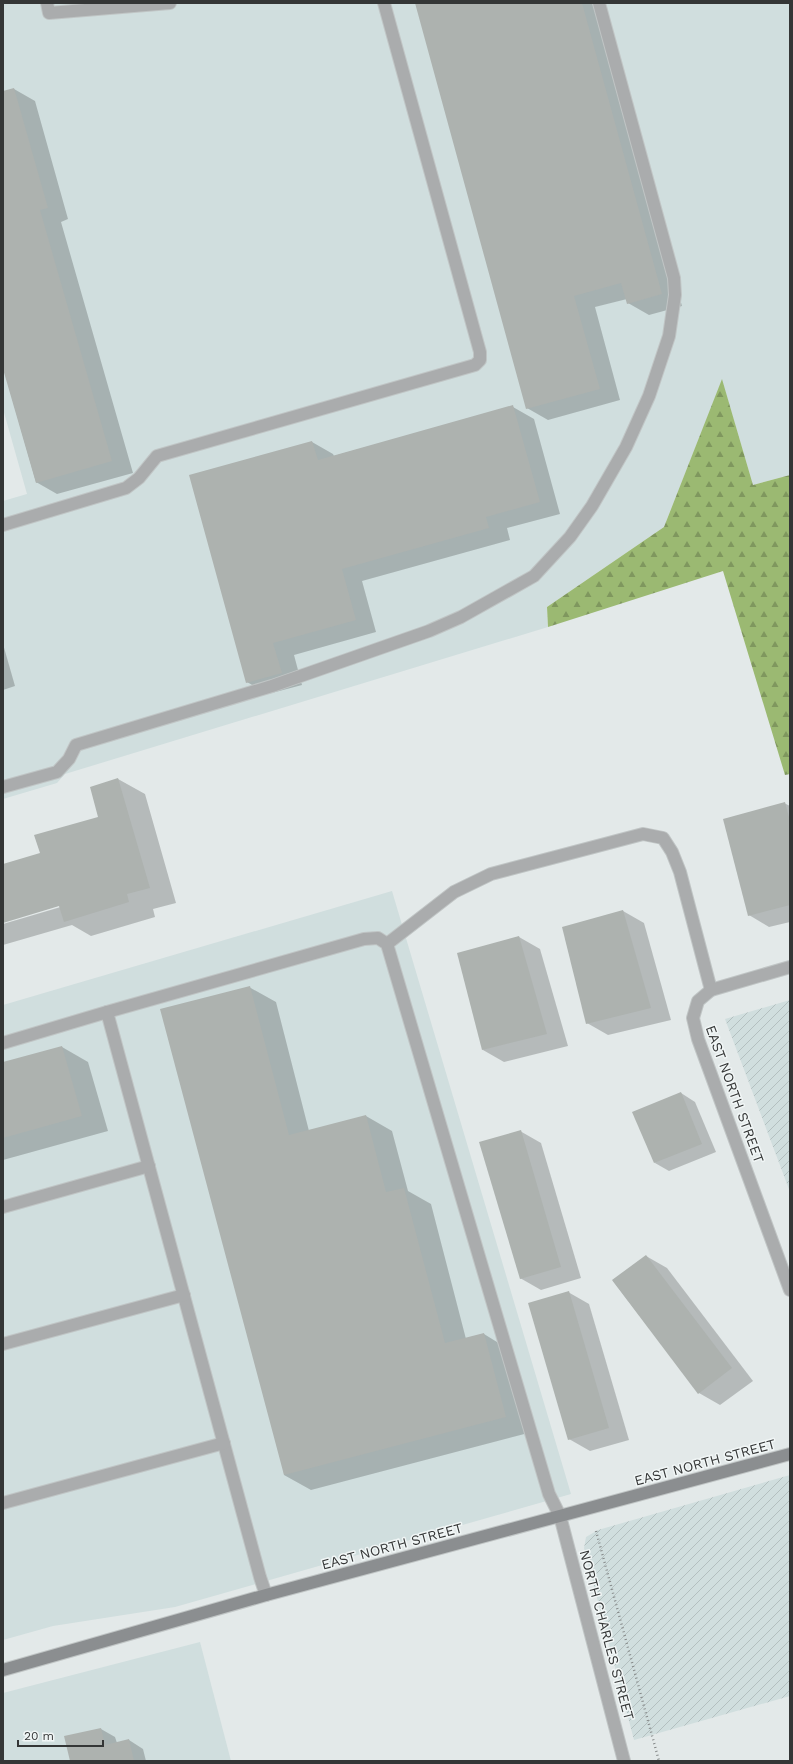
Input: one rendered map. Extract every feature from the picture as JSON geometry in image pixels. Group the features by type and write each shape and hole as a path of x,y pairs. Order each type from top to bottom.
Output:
{"street":[{"path":"48,8 170,3"},
{"path":"3,525 126,488 140,478 157,456 475,365 480,360 480,352 384,3"},
{"path":"3,787 57,772 68,760 76,745 272,686 429,631 461,616 534,576 570,537 592,506 626,447 649,396 669,336 675,295 674,278 599,3"},
{"path":"3,1043 364,939 378,938 387,944 454,892 491,874 643,834 663,838 672,852 680,872 711,990"},
{"name":"NORTH CHARLES STREET","path":"387,944 549,1494 560,1516 624,1761"},
{"name":"EAST NORTH STREET","path":"790,967 711,990 698,1001 693,1018 698,1040 790,1290"},
{"path":"107,1012 266,1595"},
{"path":"3,1207 149,1166"},
{"path":"3,1344 184,1295"},
{"path":"3,1503 224,1443"},
{"name":"EAST NORTH STREET","path":"3,1670 266,1595 790,1454"}],"path":[{"path":"596,1532 659,1761"}],"shaded area":[{"path":"3,3 790,3 790,475 753,485 722,380 664,527 547,607 548,627 65,774 57,783 3,799 3,501 27,494 3,409"},
{"path":"392,891 571,1494 175,1607 53,1626 3,1640 3,1005"},
{"path":"790,1000 790,1192 725,1019"},
{"path":"790,1475 790,1696 634,1740 584,1548 586,1537 598,1530"},
{"path":"200,1642 231,1761 3,1761 3,1693"}],"green space":[{"path":"722,379 753,485 790,475 790,774 785,775 723,571 548,627 547,607 664,527"}],"building":[{"path":"415,3 582,3 662,294 627,304 621,283 574,296 600,389 526,409"},
{"path":"14,88 48,208 40,210 112,461 36,483 3,369 3,91"},
{"path":"513,405 540,502 486,517 489,528 342,569 356,620 273,643 282,673 246,683 189,475 312,441 318,460"},
{"path":"118,778 150,888 127,894 129,902 64,922 59,906 3,923 3,864 40,853 34,835 98,817 90,787"},
{"path":"785,802 790,821 790,905 748,916 723,819"},
{"path":"623,910 651,1008 586,1024 562,927"},
{"path":"519,936 547,1034 482,1050 457,953"},
{"path":"250,986 289,1135 366,1115 386,1192 404,1188 445,1343 484,1333 506,1417 284,1475 160,1009"},
{"path":"62,1046 82,1116 3,1138 3,1062"},
{"path":"681,1092 702,1144 654,1163 632,1112"},
{"path":"521,1130 561,1267 520,1279 479,1142"},
{"path":"646,1255 732,1368 698,1394 612,1280"},
{"path":"569,1291 609,1428 568,1440 528,1303"},
{"path":"101,1728 105,1745 129,1739 134,1761 70,1761 64,1736"}]}
